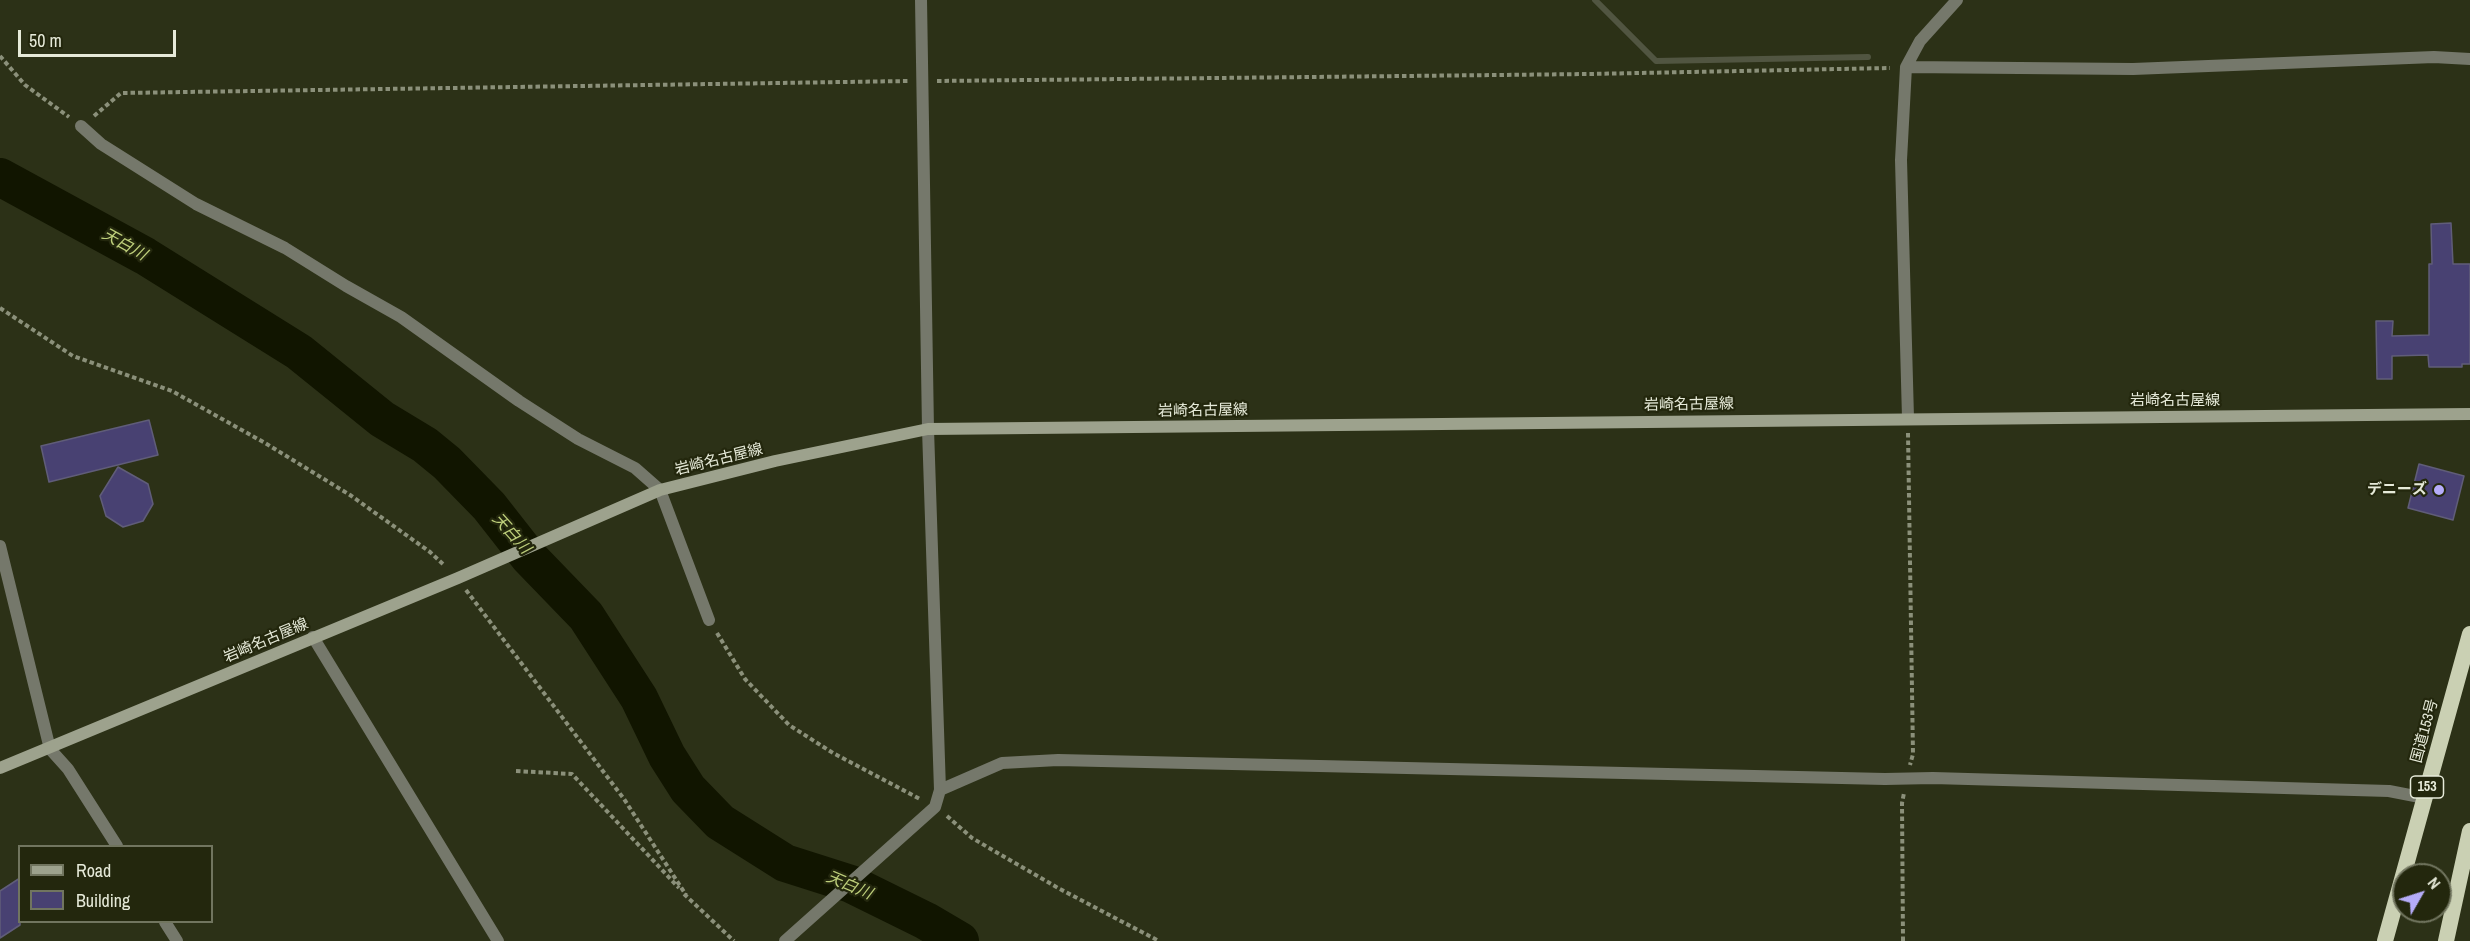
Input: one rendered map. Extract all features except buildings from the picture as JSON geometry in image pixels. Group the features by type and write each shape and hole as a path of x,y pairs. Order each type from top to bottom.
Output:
{"highway":[{"name":"国道153号","path":"2385,941 2470,634"},
{"path":"2446,941 2470,831"}],"main road":[{"name":"岩崎名古屋線","path":"0,768 458,578 660,490 775,460 928,429 2470,414"}],"street":[{"path":"785,941 935,807 940,790 928,429 921,0"},
{"path":"1908,418 1901,160 1906,67 1920,41 1957,0"},
{"path":"1906,67 2133,69 2434,57 2470,59"},
{"path":"81,126 101,144 196,204 285,248 401,317 519,401 578,439 635,468 660,490 709,620"},
{"path":"0,546 50,749 68,769 116,845"},
{"path":"313,637 498,941"},
{"path":"940,790 1002,762 1058,760 2389,791 2425,798"},
{"path":"166,923 177,941"}],"path":[{"path":"0,56 25,85 81,126 121,93 1590,74 1906,67"},
{"path":"0,308 73,356 172,391 350,495"},
{"path":"1904,941 1902,803 1912,754 1908,418"},
{"path":"541,689 624,799 686,895"},
{"path":"516,771 572,774 686,895 734,941"}],"waterway":[{"path":"1595,0 1656,61 1868,57"},
{"name":"天白川","path":"0,177 145,256 299,352 382,419 425,445 447,463 489,506 529,557 586,616 639,698 667,756 688,789 720,822 785,863 851,884 926,921 960,941"}],"place":[{"name":"デニーズ","path":"2439,490"}]}
